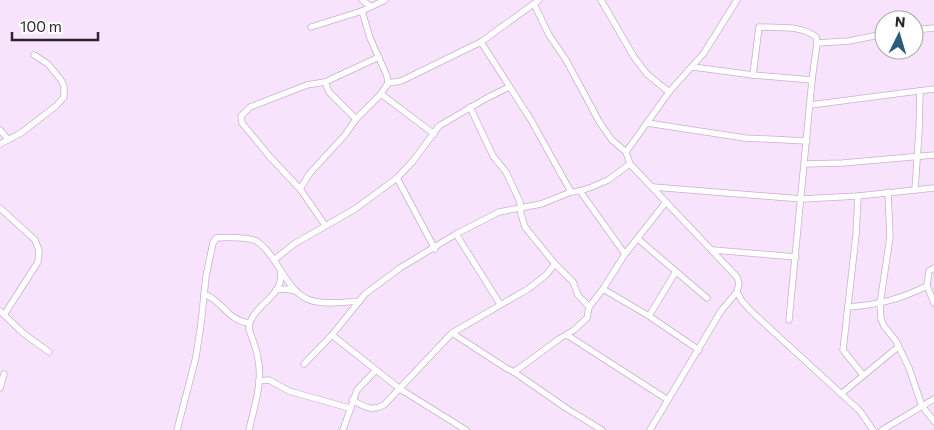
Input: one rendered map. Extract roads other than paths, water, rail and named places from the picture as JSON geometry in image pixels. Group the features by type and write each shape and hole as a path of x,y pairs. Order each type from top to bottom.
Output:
{"street":[{"path":"362,0 370,6"},
{"path":"311,27 362,11 385,0"},
{"path":"600,0 634,57 647,74 669,92"},
{"path":"626,152 669,92 704,53 737,0"},
{"path":"388,83 401,81 481,42 536,2 549,35 566,60 600,123 612,140 626,152 630,164 713,250 737,277 739,283 737,292 721,311 650,430"},
{"path":"300,189 310,173 345,135 356,119 381,94 388,83 387,76 370,38 362,11"},
{"path":"753,75 759,27 803,30 810,32 816,37 817,43 790,320"},
{"path":"817,43 842,42 874,36"},
{"path":"481,42 531,120 571,192"},
{"path":"0,144 21,133 56,106 64,97 64,86 61,80 48,64 34,55"},
{"path":"325,225 300,189 242,123 241,116 250,107 307,85 324,82 379,57"},
{"path":"693,66 753,75 812,80"},
{"path":"324,82 329,92 356,119"},
{"path":"274,260 294,244 355,209 397,178 413,161 439,126 470,107 509,87"},
{"path":"810,105 934,89"},
{"path":"914,190 920,91"},
{"path":"381,94 434,134"},
{"path":"470,107 493,156 506,172 520,202 525,227 555,264 573,282 578,294 589,307"},
{"path":"647,123 746,138 807,141"},
{"path":"0,130 8,139"},
{"path":"805,164 843,163 934,155"},
{"path":"304,364 332,335 360,301 390,274 456,234 499,212 541,204 571,192 580,192 608,180 630,164"},
{"path":"397,178 435,248"},
{"path":"653,187 802,198 858,196 934,188"},
{"path":"580,192 625,254"},
{"path":"888,192 890,237 880,304 881,319 896,341 909,368 922,406 934,421"},
{"path":"858,196 848,307 842,341 843,350 863,375"},
{"path":"514,372 559,339 568,335 587,318 589,307 625,254 666,202"},
{"path":"0,208 35,240 39,250 38,262 2,313 49,352"},
{"path":"456,234 500,304"},
{"path":"184,430 177,429 197,349 204,294 213,243 216,238 235,237 257,241 297,291 313,301 360,301"},
{"path":"638,239 706,298"},
{"path":"713,250 796,257"},
{"path":"352,400 365,408 384,405 452,333 536,283 555,264"},
{"path":"934,268 929,271 927,286 934,302"},
{"path":"249,430 258,393 259,361 249,329 249,323 279,286 281,273"},
{"path":"649,316 676,273"},
{"path":"848,307 880,304 906,296 927,286"},
{"path":"603,289 649,316 699,350"},
{"path":"276,290 297,291"},
{"path":"737,292 752,312 860,411 873,430"},
{"path":"204,294 215,300 239,322 249,323"},
{"path":"452,333 602,430"},
{"path":"332,335 400,389 466,430"},
{"path":"568,335 668,400"},
{"path":"841,394 898,347"},
{"path":"343,430 357,390 376,370"},
{"path":"0,388 4,374"},
{"path":"259,381 269,380 289,391 350,408"},
{"path":"882,430 934,400"}]}
